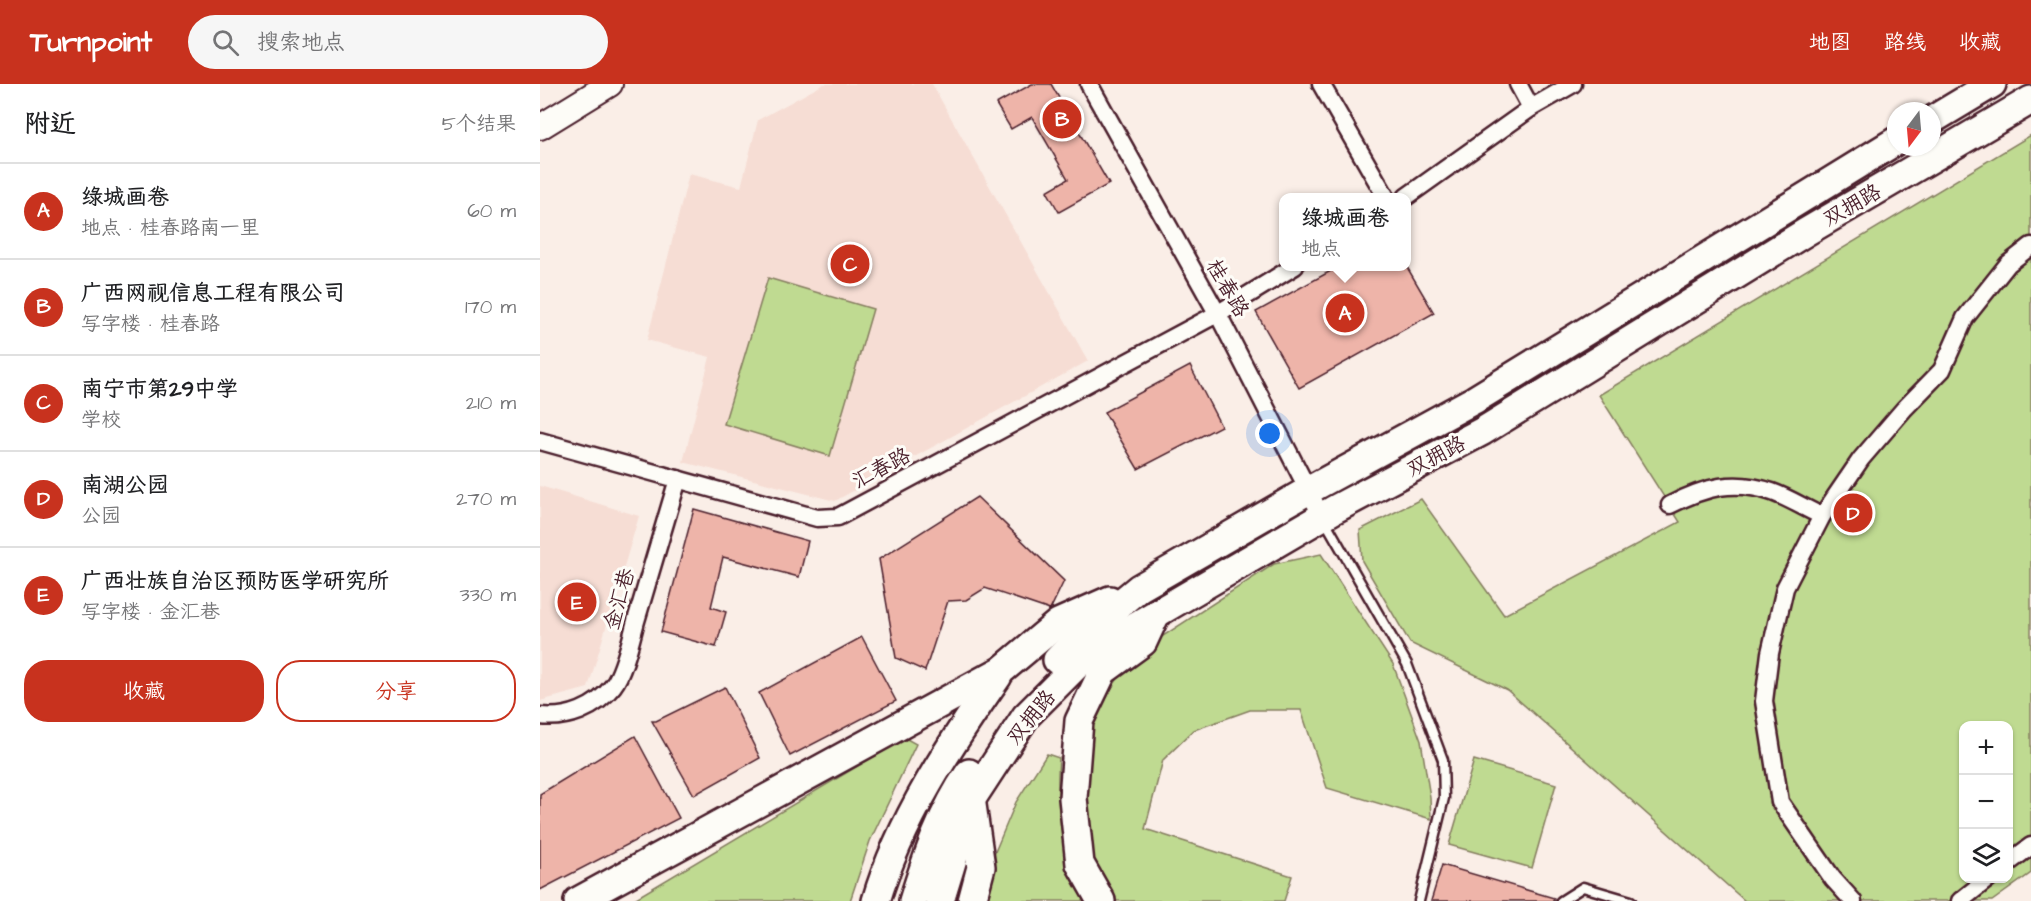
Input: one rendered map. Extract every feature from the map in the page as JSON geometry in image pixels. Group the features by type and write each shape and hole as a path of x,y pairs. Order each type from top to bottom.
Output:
{"main road":[{"path":"540,127 610,84"},
{"path":"1941,115 1992,84"},
{"name":"双拥路","path":"940,901 971,800 1026,716 1089,653 1322,517 1482,431 1806,232 2031,100"},
{"name":"双拥路","path":"913,901 929,850 955,793 1013,706 1076,640 1139,588 1309,490 1474,400 1887,146"},
{"path":"578,901 1002,670 1058,623 1139,588"},
{"path":"1101,901 1080,864 1073,798 1079,721 1103,671 1143,642 1156,613"},
{"path":"876,901 907,825 952,742 1002,670"},
{"path":"971,800 981,867 972,901"}],"street":[{"name":"桂春路","path":"1089,84 1216,314 1322,517"},
{"path":"1321,84 1383,193"},
{"path":"1518,84 1531,108"},
{"path":"1411,194 1531,108 1573,84"},
{"path":"1852,901 1833,879 1780,802 1764,701 1770,653 1785,588 1822,516 1861,459 1904,409 1942,370 1965,318 2008,264 2031,246"},
{"name":"汇春路","path":"540,441 817,518 838,517 1216,314 1287,271"},
{"name":"金汇巷","path":"540,716 556,717 576,713 596,703 614,685 626,654 678,479"},
{"path":"1670,505 1713,487 1744,485 1773,492 1822,516"},
{"path":"2013,859 2031,846"},
{"path":"1960,901 1984,883"}],"lane":[{"path":"1322,517 1407,664 1443,760 1444,798 1419,901"},
{"path":"1561,901 1582,887 1631,901"}],"shaded area":[{"path":"824,84 932,84 1088,361 835,501 683,462 710,357 647,340 689,174 741,187 758,120"},
{"path":"540,486 639,516 588,688 540,701"}],"green space":[{"path":"2031,135 2031,873 1992,901 1745,901 1507,690 1410,643 1362,561 1360,530 1421,499 1504,615 1680,522 1599,395"},
{"path":"768,278 873,309 830,456 724,424"},
{"path":"1321,554 1393,664 1421,741 1430,797 1431,819 1327,788 1301,710 1250,710 1194,730 1163,760 1145,829 1292,876 1284,901 1115,901 1092,858 1084,799 1089,724 1132,656 1274,564"},
{"path":"905,738 916,744 870,841 850,901 631,901"},
{"path":"1047,754 1059,758 1058,800 1061,828 1074,877 1089,901 977,901 984,878 1016,802"},
{"path":"1474,760 1556,784 1532,868 1449,845"}],"building":[{"path":"1032,84 1051,84 1109,184 1059,212 1047,191 1068,179 1032,117 1011,129 996,104"},
{"path":"1331,271 1409,271 1434,313 1299,388 1256,312"},
{"path":"1190,366 1221,426 1138,469 1104,412"},
{"path":"977,497 1064,581 1050,610 985,588 966,600 948,601 925,671 896,658 879,559"},
{"path":"694,509 808,541 799,577 723,557 711,607 726,612 716,647 661,632"},
{"path":"862,637 896,701 790,756 759,693"},
{"path":"725,687 760,758 694,795 652,721"},
{"path":"635,736 679,818 540,890 540,794"},
{"path":"1442,865 1554,898 1554,901 1431,901"}],"place":[{"name":"广西网视信息工程有限公司","path":"1062,119"},
{"name":"南宁市第29中学","path":"850,264"},
{"name":"绿城画卷","path":"1345,313"},
{"name":"南湖公园","path":"1853,513"},
{"name":"广西壮族自治区预防医学研究所","path":"577,602"}]}
